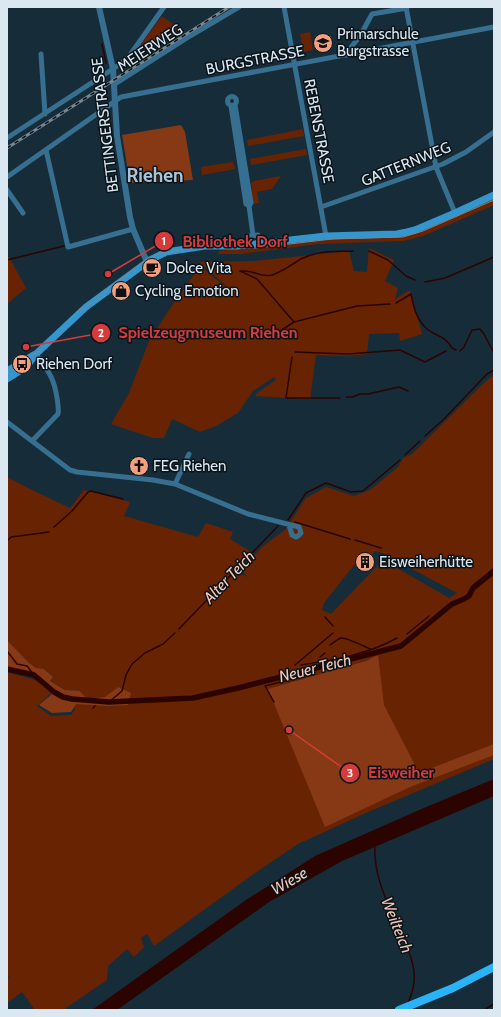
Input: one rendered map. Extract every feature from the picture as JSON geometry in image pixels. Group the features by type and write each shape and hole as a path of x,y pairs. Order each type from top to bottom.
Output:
{"main road":[{"path":"7,371 36,354 80,312 157,255 205,246 250,245 326,236 397,234 415,230 455,214 494,195"},
{"path":"7,379 26,367 33,360 36,354"},
{"path":"401,1010 453,988 494,967"}],"street":[{"name":"BETTINGERSTRASSE","path":"99,7 113,69 118,142 130,217 133,229 147,262"},
{"path":"7,138 113,69 130,55 164,7"},
{"name":"MEIERWEG","path":"115,84 190,36 239,7"},
{"name":"REBENSTRASSE","path":"284,7 326,236"},
{"path":"347,55 348,51 360,36 372,14 406,8 436,166 455,214"},
{"name":"BURGSTRASSE","path":"115,100 121,97 494,27"},
{"path":"41,54 45,114"},
{"path":"7,177 115,100"},
{"path":"233,106 246,187 246,204 249,206 253,235"},
{"name":"GATTERNWEG","path":"321,207 436,166 466,152 494,132"},
{"path":"46,150 68,247 133,229"},
{"path":"7,190 23,213"},
{"path":"250,245 248,236 253,235 258,235 260,244"},
{"path":"32,442 58,414 59,410 53,379 36,354"},
{"path":"7,422 70,470 175,484 248,514 288,525"},
{"path":"175,484 189,454"}],"shaded area":[{"path":"162,16 183,32 145,51 139,47"},
{"path":"310,32 313,50 303,52 300,34"},
{"path":"181,125 185,132 193,180 130,183 122,135"},
{"path":"303,129 304,136 248,146 247,140"},
{"path":"306,149 307,155 251,165 250,159"},
{"path":"233,162 235,169 202,175 201,167"},
{"path":"281,176 272,189 257,192 259,203 253,204 251,183 254,181"},
{"path":"494,199 494,205 492,206 423,236 404,241 319,244 241,254 218,254 219,251 327,238 390,237"},
{"path":"369,248 394,260 385,281 398,288 395,299 410,290 422,334 400,341 399,333 369,334 367,354 348,356 316,355 310,399 255,396 276,380 274,377 253,391 238,413 216,426 200,432 172,419 164,438 153,438 111,424 129,393 149,341 193,276 196,263 231,291 229,295 232,291 199,262 254,261 349,251 354,271 367,272"},
{"path":"7,257 9,257 26,288 7,304"},
{"path":"494,375 494,759 368,812 298,844 154,946 147,934 141,938 144,947 134,957 127,949 108,966 107,980 63,1010 35,1010 22,992 7,1003 7,979 9,977 7,974 7,672 42,682 51,693 37,706 51,716 71,715 75,709 68,694 89,700 103,698 87,699 80,691 66,690 50,681 53,677 44,669 36,668 29,663 7,640 7,477 70,508 84,490 130,502 124,516 198,537 206,523 233,532 230,539 253,553 236,572 247,577 241,569 262,547 286,529 306,498 326,487 354,496 370,490 398,467 403,458 412,454 485,382","holes":["375,551 382,553 457,593 449,598 383,560 331,614 322,610 324,603 350,570 366,553 371,555"]},
{"path":"7,640 29,663 36,668 44,669 53,677 50,681 65,690 80,691 87,699 105,697 118,687 131,693 128,705 108,706 76,704 71,712 52,713 39,705 52,694 41,678 7,668"},
{"path":"378,655 384,705 419,773 494,744 494,755 410,787 325,827 268,689 366,661"}],"water":[{"name":"Wiese","path":"494,779 494,796 342,861 269,902 117,1010 92,1010 246,900 315,856"}],"waterway":[{"path":"102,44 106,63"},
{"path":"7,260 64,246"},
{"path":"242,271 268,276 284,270 307,256 327,252 353,251"},
{"path":"369,251 388,260 406,276 415,280"},
{"path":"425,282 445,278 494,257"},
{"path":"240,271 257,279 294,322 357,306 390,304"},
{"path":"396,303 411,294 416,313 423,325 431,332 443,338 452,348 456,350"},
{"path":"277,333 294,322"},
{"path":"460,351 464,347 472,330 480,329 494,353"},
{"path":"295,352 348,354 400,350 425,362 446,351"},
{"path":"292,357 286,398 340,398"},
{"name":"Alter Teich","path":"425,436 444,419 487,374 494,370"},
{"path":"346,397 353,397 360,394 368,394 399,387 408,391"},
{"name":"Alter Teich","path":"405,455 420,441"},
{"name":"Alter Teich","path":"288,520 306,493 326,483 351,492 363,491 400,460"},
{"path":"54,527 72,511 88,492 91,491 123,499"},
{"path":"295,522 350,539"},
{"name":"Alter Teich","path":"179,629 278,526"},
{"path":"7,541 11,537 49,532"},
{"path":"355,540 381,548"},
{"name":"Neuer Teich","path":"7,669 34,675 54,692 63,697 72,699 109,702 193,698 238,688 401,646 452,604 469,596 473,588 494,571"},
{"path":"407,634 429,616"},
{"path":"325,617 333,626"},
{"name":"Alter Teich","path":"109,702 122,691 126,675 132,664 145,653 163,644 175,633"},
{"path":"295,665 333,633"},
{"path":"330,645 343,638 371,649"},
{"name":"Neuer Teich","path":"301,665 363,652 386,644 397,638"},
{"path":"7,651 17,664 27,666 34,675"},
{"path":"320,657 325,653"},
{"path":"265,686 308,675"},
{"path":"265,686 274,702"},
{"name":"Weilteich","path":"375,845 376,868 382,890 409,952 412,963 414,984 408,1003"},
{"path":"484,1010 494,1004"}],"tram line":[{"path":"7,370 41,349 77,313 146,260 161,253 206,246 256,248 332,239 403,237 423,231 494,200"}],"railway":[{"path":"7,148 229,7"}],"place":[{"name":"Primarschule Burgstrasse","path":"323,43"},
{"name":"Dolce Vita","path":"152,268"},
{"name":"Bibliothek Dorf","path":"108,274"},
{"name":"Cycling Emotion","path":"121,291"},
{"name":"Spielzeugmuseum Riehen","path":"26,347"},
{"name":"Riehen Dorf","path":"22,364"},
{"name":"FEG Riehen","path":"139,466"},
{"name":"Eisweiherhütte","path":"365,562"},
{"name":"Eisweiher","path":"289,730"}],"district":[{"name":"Riehen","path":"155,175"}]}
